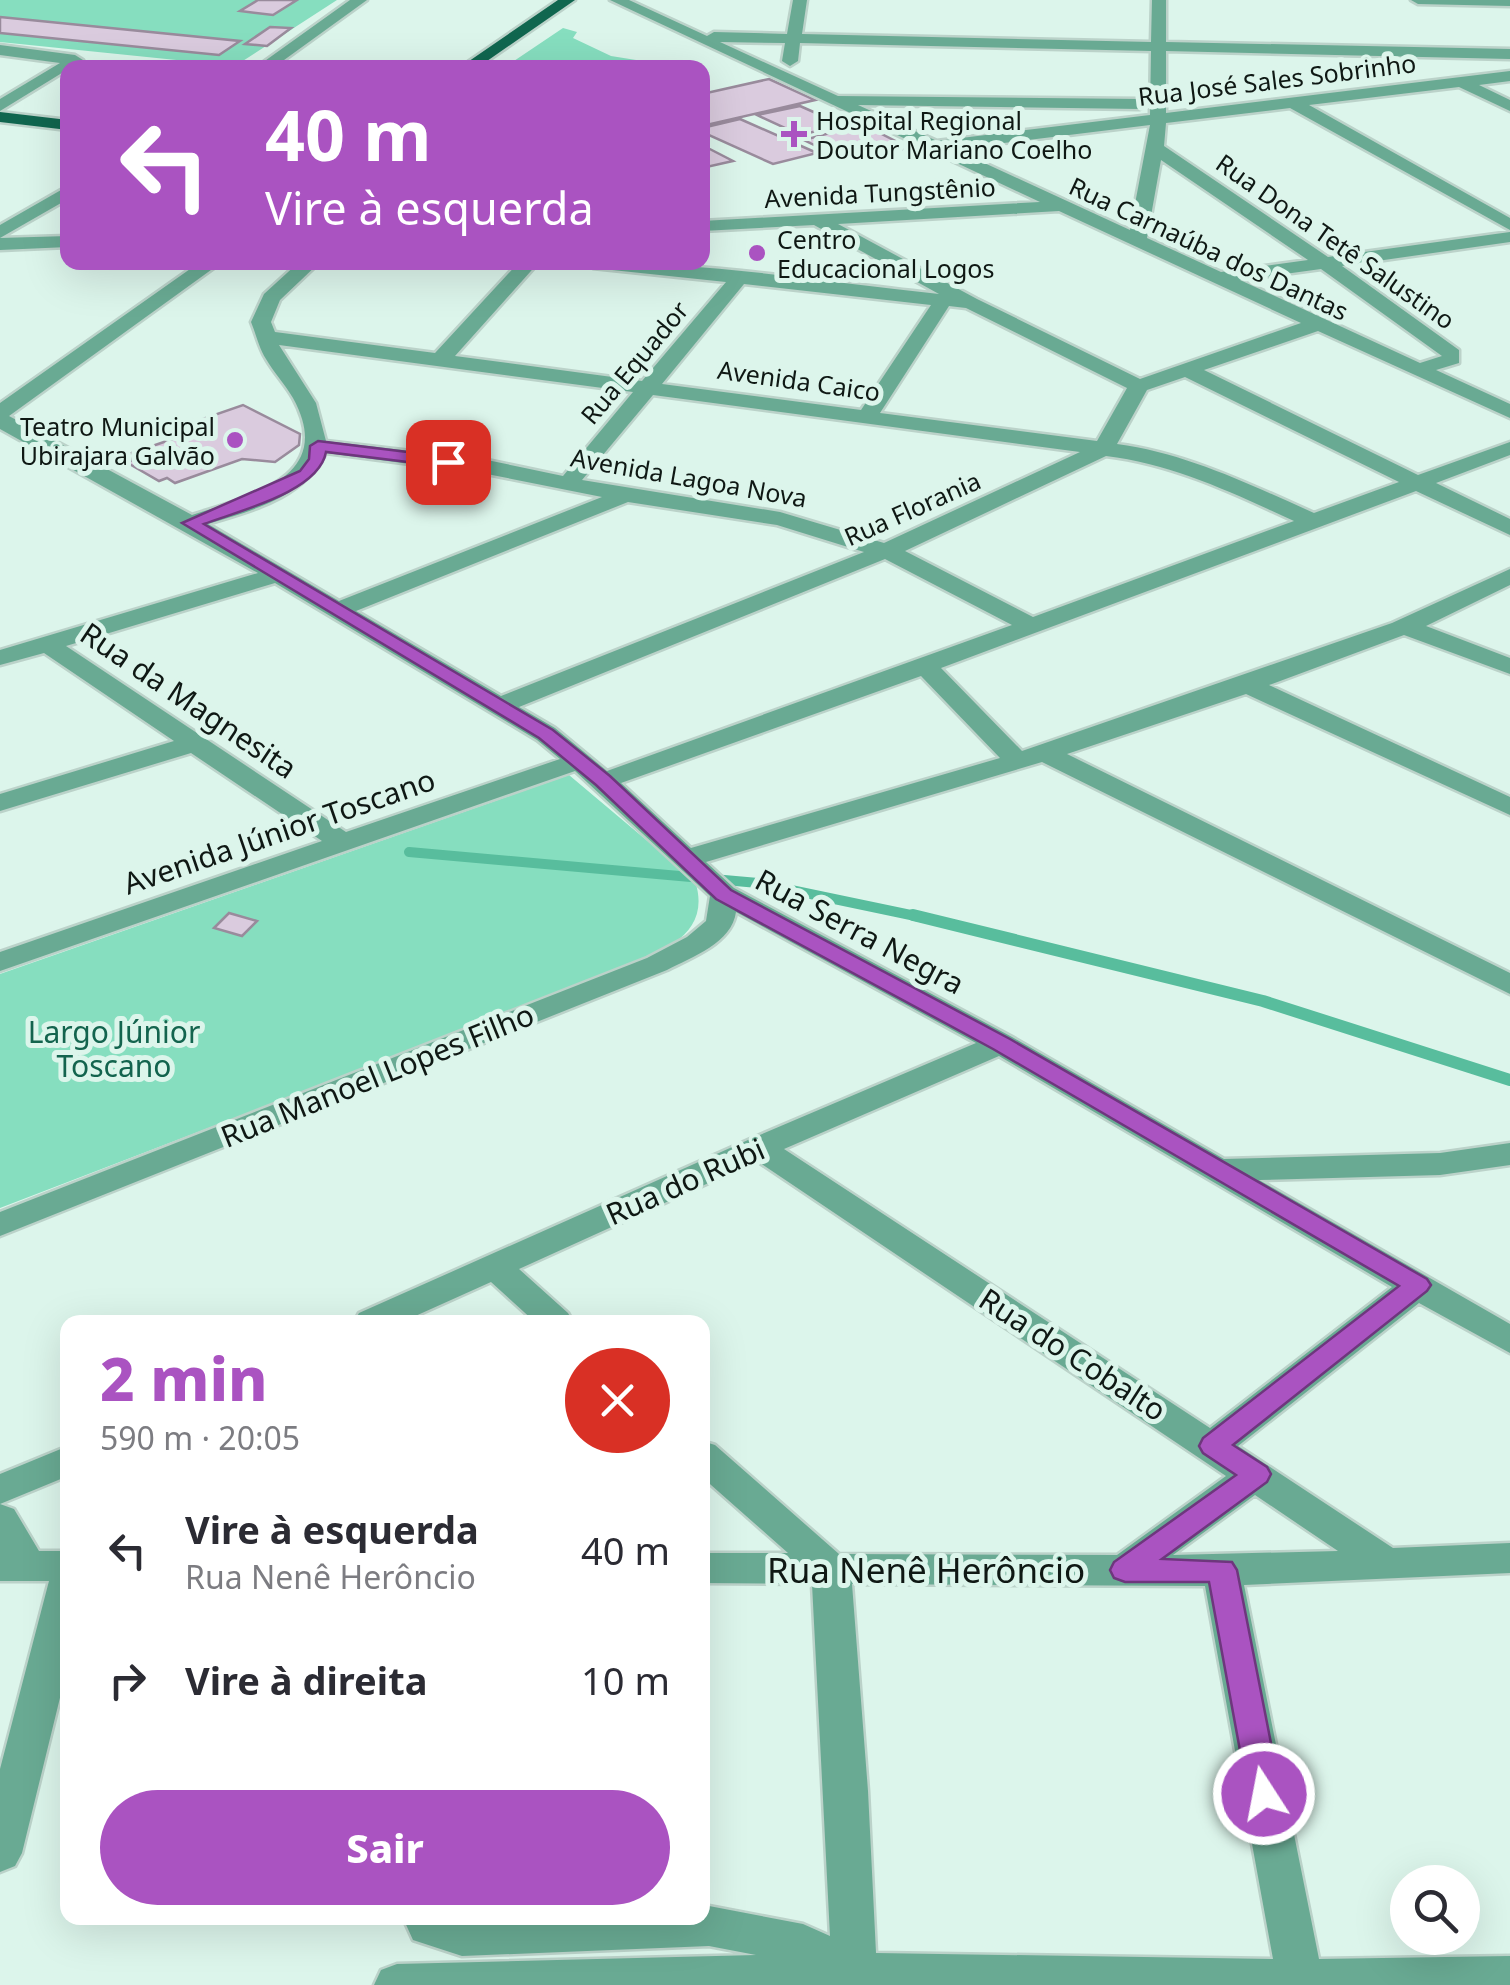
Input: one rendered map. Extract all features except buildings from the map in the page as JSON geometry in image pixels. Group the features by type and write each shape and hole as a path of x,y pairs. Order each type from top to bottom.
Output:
{"main road":[{"path":"478,60 568,0"},
{"path":"500,60 586,0"},
{"path":"0,116 60,124"}],"street":[{"path":"274,60 360,0"},
{"name":"Rua Carnaúba dos Dantas","path":"616,0 1510,412"},
{"path":"787,79 800,0"},
{"path":"1137,242 1157,126 1159,0"},
{"path":"1418,0 1510,2"},
{"path":"696,36 1510,54"},
{"path":"0,50 75,60"},
{"path":"0,106 60,69"},
{"name":"Rua José Sales Sobrinho","path":"960,161 1291,102 1510,76"},
{"path":"1460,82 1510,106"},
{"name":"Rua José Sales Sobrinho","path":"930,147 1313,114 1510,88"},
{"path":"833,100 1157,126"},
{"path":"1291,102 1510,225"},
{"name":"Rua Dona Tetê Salustino","path":"1157,126 1324,263 1428,333 1452,354 1452,360 1417,370"},
{"path":"5,226 60,195"},
{"name":"Avenida Tungstênio","path":"710,226 1060,206"},
{"path":"5,226 60,221"},
{"path":"820,221 970,304 1140,386"},
{"path":"1215,278 1510,236"},
{"path":"0,244 60,240"},
{"path":"0,391 174,270"},
{"path":"0,417 202,270"},
{"path":"190,523 306,475 317,459 318,446 306,403 274,355 260,322 263,309 303,270"},
{"path":"440,360 523,270"},
{"path":"678,270 970,304"},
{"name":"Rua Equador","path":"568,483 742,276"},
{"path":"866,417 943,301"},
{"path":"125,306 149,310"},
{"path":"1104,448 1140,386 1182,368 1315,325"},
{"name":"Avenida Caico","path":"267,337 1104,448 1186,466 1313,521"},
{"path":"1182,368 1510,528"},
{"name":"Rua Serra Negra","path":"0,417 190,523 546,734 603,781 724,894 1001,1044 1510,1340"},
{"name":"Avenida Lagoa Nova","path":"318,446 487,467 626,495 764,516 886,551 968,590 1030,626"},
{"name":"Rua Florania","path":"500,706 886,551 1104,448"},
{"path":"603,781 925,666 1510,448"},
{"path":"339,610 626,495"},
{"path":"0,658 277,575"},
{"path":"688,858 1047,754 1404,627 1510,576"},
{"path":"1404,627 1510,667"},
{"name":"Rua da Magnesita","path":"47,644 344,844"},
{"path":"925,666 1017,761"},
{"path":"1245,684 1510,806"},
{"path":"0,804 195,743"},
{"path":"1047,754 1510,986"},
{"name":"Avenida Júnior Toscano","path":"0,962 578,761"},
{"name":"Rua Manoel Lopes Filho","path":"0,1224 658,964 697,943 720,924 724,894"},
{"name":"Rua do Rubi","path":"386,1315 1001,1044"},
{"name":"Rua do Cobalto","path":"759,1148 1386,1563"},
{"path":"1218,1170 1440,1164 1510,1154"},
{"path":"495,1266 548,1315"},
{"path":"1213,1446 1418,1285"},
{"path":"710,1462 831,1569 847,1791 854,1973"},
{"path":"0,1490 60,1464"},
{"path":"1125,1570 1256,1474"},
{"path":"0,1518 14,1566 60,1566"},
{"name":"Rua Nenê Herôncio","path":"710,1568 1222,1570 1510,1558"},
{"path":"1222,1570 1300,1982"},
{"path":"0,1853 60,1614"},
{"path":"428,1925 462,1936 709,1926 803,1944 854,1973"},
{"path":"397,1985 854,1973 1300,1982 1510,1977"}],"green space":[{"path":"0,0 337,0 244,60 176,60 0,42"},
{"path":"563,28 577,32 573,38 611,56 636,60 515,60"},
{"name":"Largo Júnior Toscano","path":"569,775 695,881 697,914 681,937 625,968 0,1208 0,974"}],"waterway":[{"path":"409,852 758,883 925,918"},
{"path":"913,915 1263,1001 1510,1080"}],"place":[{"name":"Hospital Regional Doutor Mariano Coelho","path":"794,134"},
{"name":"Centro Educacional Logos","path":"757,253"},
{"name":"Teatro Municipal Ubirajara Galvão","path":"235,440"}],"route":[{"path":"448,462 318,446 317,459 306,475 190,523 546,734 603,781 724,894 1001,1044 1418,1285 1213,1446 1256,1474 1125,1570 1222,1570 1264,1794"}]}
